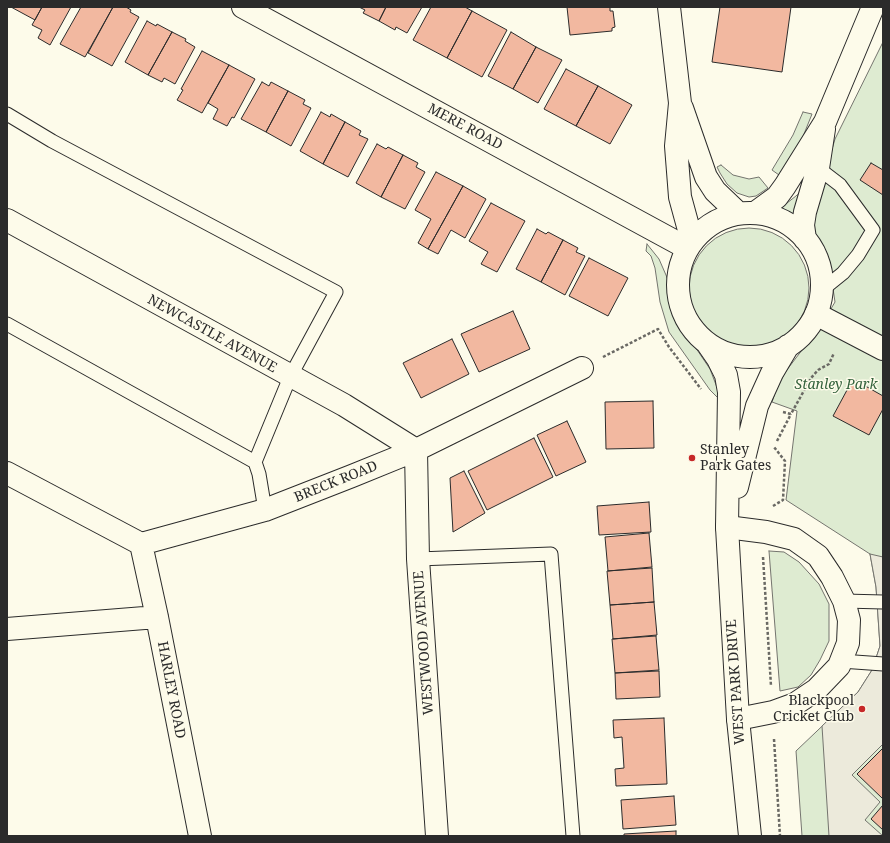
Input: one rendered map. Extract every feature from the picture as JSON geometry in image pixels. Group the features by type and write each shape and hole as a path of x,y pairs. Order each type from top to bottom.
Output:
{"street":[{"name":"MERE ROAD","path":"242,7 690,244"},
{"path":"669,7 680,103 676,146 680,197 690,244"},
{"path":"805,239 803,225 810,163 825,122 872,7"},
{"path":"680,103 706,177 715,191 747,213"},
{"path":"747,213 777,197 785,186 810,163"},
{"path":"747,213 769,215 783,221 795,229 813,250 818,263 822,290 816,314 809,327 799,338 788,346 768,355 747,357 732,355 707,343 695,333 686,321 680,307 678,276 681,262 690,244 713,223 725,217 747,213"},
{"name":"NEWCASTLE AVENUE","path":"7,220 290,377 344,405 416,450"},
{"path":"816,314 883,349"},
{"name":"WEST PARK DRIVE","path":"707,343 723,370 729,392 727,527 738,719 750,836"},
{"name":"WEST PARK DRIVE","path":"727,527 757,406 772,373 788,346"},
{"name":"BRECK ROAD","path":"140,544 265,510 416,450 582,368"},
{"name":"WESTWOOD AVENUE","path":"416,450 418,559 437,836"},
{"path":"7,473 140,544"},
{"path":"727,527 766,532 794,539 818,556 832,577 844,601 849,620 848,643 839,666 816,690 794,704 773,712 738,719"},
{"name":"HARLEY ROAD","path":"140,544 157,617 197,836"},
{"path":"7,629 157,617"}],"lane":[{"path":"7,114 52,141 336,292 290,377 255,462 259,474 265,510"},
{"path":"810,163 840,185 873,230 858,255 843,273 822,290"},
{"path":"7,324 255,462"},
{"path":"418,559 551,554 573,836"},
{"path":"844,601 883,602"},
{"path":"841,660 883,664"}],"path":[{"path":"582,368 658,329 669,347 703,391"},
{"path":"780,836 762,552 771,507 783,500 785,460 774,446 791,414"}],"green space":[{"name":"Stanley Park","path":"883,42 883,836 802,836 796,751 858,692 872,670 880,646 876,587 870,554 786,500 797,411 772,402 777,387 786,371 822,324 835,302 832,282 826,266 782,207 825,173 835,139"},
{"path":"803,112 812,114 802,139 779,175 772,170 793,135"},
{"path":"721,165 733,175 749,179 759,177 768,188 756,196 749,197 737,193 727,184 720,173 717,167"},
{"path":"749,228 761,229 772,233 782,238 791,246 799,255 804,265 808,276 808,300 804,311 799,321 791,330 782,338 772,343 761,347 749,348 737,347 726,343 716,338 707,330 699,321 694,311 690,300 689,288 690,276 694,265 699,255 707,246 716,238 726,233 737,229"},
{"path":"647,244 659,259 669,282 673,307 679,323 710,369 721,398 717,397 710,390 669,332 660,302 655,268 651,256 646,251"},
{"path":"769,551 784,552 799,562 819,584 829,604 829,641 820,660 811,675 798,687 780,691"}],"shaded area":[{"name":"Blackpool Cricket Club","path":"870,554 883,557 883,744 852,775 880,802 865,820 883,836 829,836 822,726 858,692 872,670 880,646 876,587"}],"building":[{"path":"11,7 42,7 35,20"},
{"path":"42,7 71,7 50,45 38,38 42,30 32,25"},
{"path":"81,7 113,7 85,57 60,44"},
{"path":"113,7 126,7 131,10 130,12 139,17 112,66 88,53"},
{"path":"359,7 386,7 379,21 363,13 365,10"},
{"path":"386,7 422,7 407,33 396,27 395,30 379,21"},
{"path":"431,7 465,7 472,11 447,58 413,40"},
{"path":"567,7 610,7 610,11 613,11 615,27 612,28 612,31 570,35"},
{"path":"720,7 791,7 782,72 712,62"},
{"path":"472,11 507,30 482,77 447,58"},
{"path":"147,21 156,26 157,24 172,32 148,75 125,62"},
{"path":"172,32 186,39 185,41 195,47 175,84 164,78 162,82 148,75"},
{"path":"511,32 536,47 513,89 488,76"},
{"path":"536,47 562,60 538,103 513,89"},
{"path":"202,51 229,65 202,113 177,100 183,90 181,89"},
{"path":"229,65 255,79 234,118 232,117 227,126 213,119 218,109 208,103"},
{"path":"566,69 598,86 576,126 544,109"},
{"path":"262,82 269,86 271,82 288,91 266,132 241,119"},
{"path":"598,86 632,105 610,144 576,126"},
{"path":"288,91 305,100 303,104 311,108 291,146 266,132"},
{"path":"321,112 330,117 331,114 345,122 323,164 300,151"},
{"path":"345,122 361,131 359,135 368,139 348,177 323,164"},
{"path":"377,144 386,149 388,147 403,155 381,197 356,183"},
{"path":"403,155 418,163 416,167 425,172 405,209 381,197"},
{"path":"871,163 883,170 883,195 860,180"},
{"path":"436,172 463,186 428,249 418,243 431,219 415,210"},
{"path":"463,186 486,199 465,238 451,230 438,254 428,249"},
{"path":"491,203 525,221 497,272 481,264 488,252 469,241"},
{"path":"537,229 546,234 548,232 563,240 541,282 516,269"},
{"path":"563,240 578,248 576,252 585,256 565,295 541,282"},
{"path":"589,258 628,278 608,316 569,296"},
{"path":"513,311 530,349 479,372 461,334"},
{"path":"452,339 469,374 421,398 403,363"},
{"path":"853,379 883,396 883,409 869,435 833,416"},
{"path":"653,401 654,448 606,449 605,402"},
{"path":"567,421 586,462 556,476 537,435"},
{"path":"534,438 553,477 487,510 468,471"},
{"path":"464,471 485,513 453,532 450,478"},
{"path":"649,502 651,532 599,535 597,506"},
{"path":"649,533 652,567 608,571 605,537"},
{"path":"652,568 654,602 610,605 607,571"},
{"path":"654,602 657,635 613,639 610,605"},
{"path":"656,636 659,670 615,673 612,639"},
{"path":"659,671 660,697 616,699 615,673"},
{"path":"664,718 667,784 616,786 615,769 624,768 622,737 614,738 613,720"},
{"path":"883,748 883,799 857,774"},
{"path":"674,796 676,825 623,829 621,800"},
{"path":"883,805 883,830 871,819"},
{"path":"676,831 676,836 624,836 624,834"}],"place":[{"name":"Stanley Park Gates","path":"692,458"},
{"name":"Blackpool Cricket Club","path":"862,709"}]}
